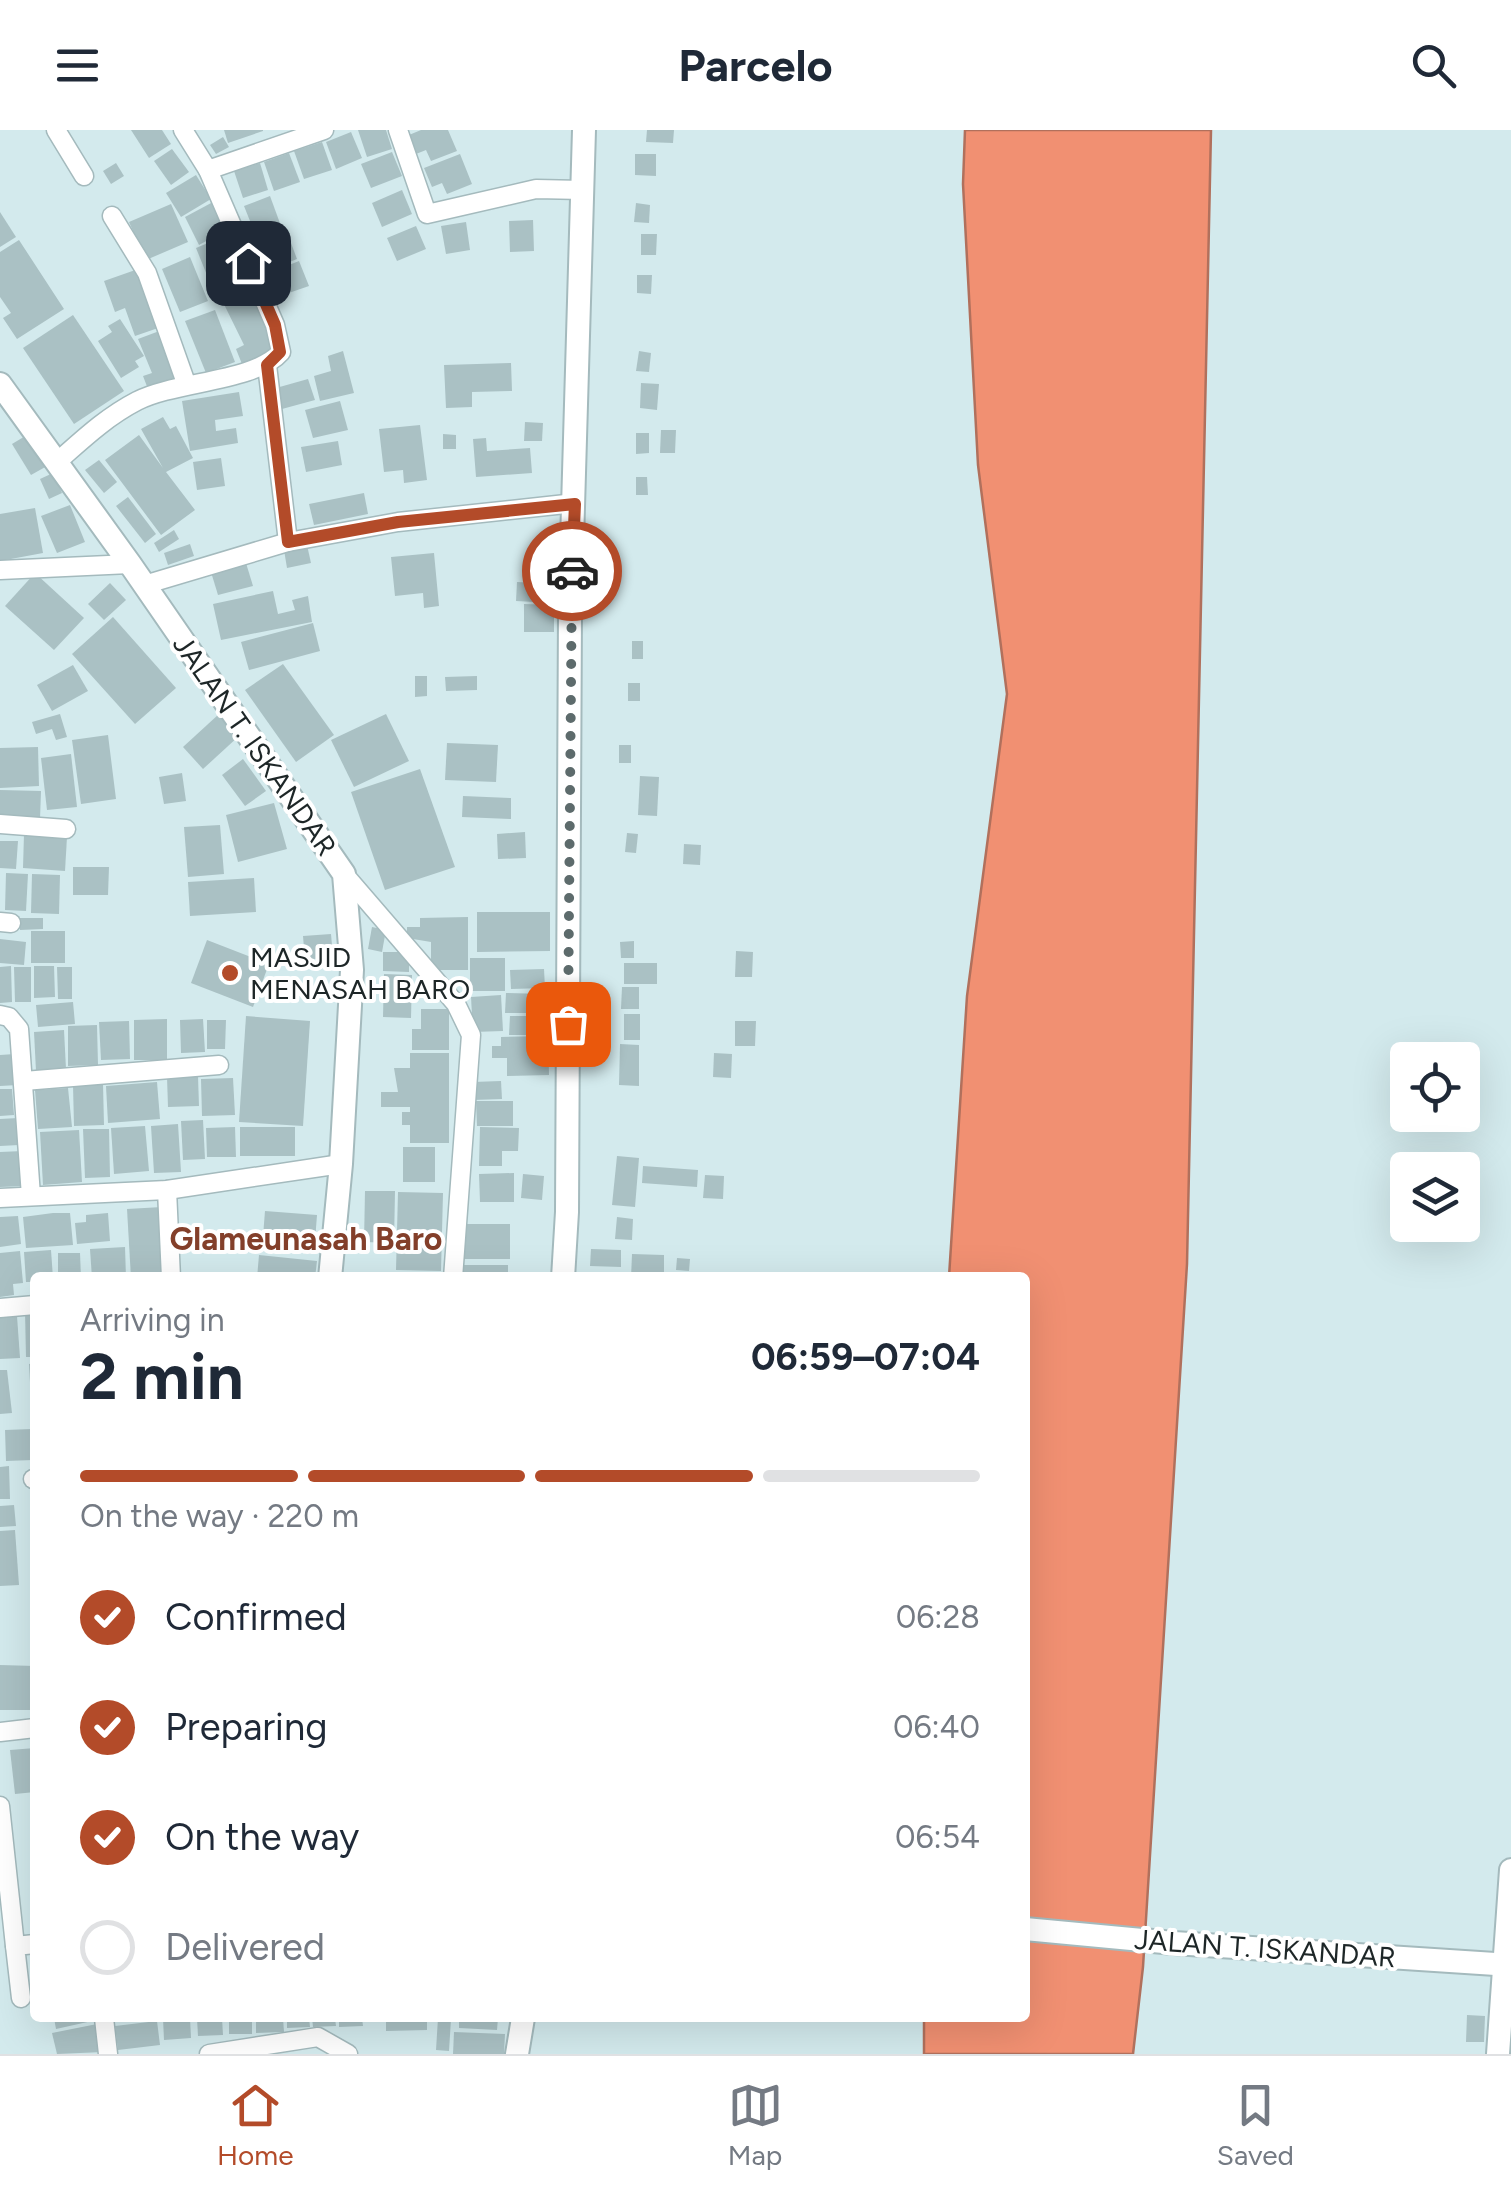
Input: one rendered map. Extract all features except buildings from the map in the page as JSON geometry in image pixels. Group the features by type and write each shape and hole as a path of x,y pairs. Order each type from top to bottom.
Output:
{"street":[{"path":"56,130 84,176"},
{"path":"57,462 96,426 138,400 186,383 267,365 280,352 279,338 208,170 183,130"},
{"path":"208,170 324,130"},
{"path":"398,130 428,214 536,190 582,190"},
{"path":"563,1272 567,1212 570,610 584,130"},
{"path":"112,216 147,273 186,383"},
{"path":"267,365 288,542"},
{"name":"JALAN T. ISKANDAR","path":"0,384 344,874 352,970 342,1164 331,1272"},
{"path":"144,585 288,542 398,522 575,504"},
{"path":"0,570 130,564"},
{"path":"0,824 66,829"},
{"path":"344,874 456,1004 471,1035 453,1272"},
{"path":"0,1015 8,1017 18,1029 32,1196"},
{"path":"24,1081 219,1066"},
{"path":"0,1198 168,1190 342,1164"},
{"path":"168,1190 171,1272"},
{"path":"0,1308 30,1305"},
{"path":"0,1732 30,1729"},
{"path":"0,1806 20,1998"},
{"path":"1498,2054 1508,1964 1511,1870"},
{"name":"JALAN T. ISKANDAR","path":"1030,1929 1174,1943 1508,1964"},
{"path":"14,1946 30,1944"},
{"path":"104,2022 108,2054"},
{"path":"516,2054 522,2022"},
{"path":"209,2054 318,2038 348,2054"}],"shaded area":[{"path":"965,130 1211,130 1187,1264 1143,1967 1133,2054 924,2054 924,2022 1030,2022 1030,1272 949,1272 967,996 1007,694 978,465 963,184"}],"way so far":[{"path":"568,1024 572,571"}],"place":[{"name":"MASJID MENASAH BARO","path":"230,973"}],"district":[{"name":"Glameunasah Baro","path":"306,1239"}],"route":[{"path":"248,263 279,338 280,352 267,365 288,542 398,522 575,504 572,571"}]}
